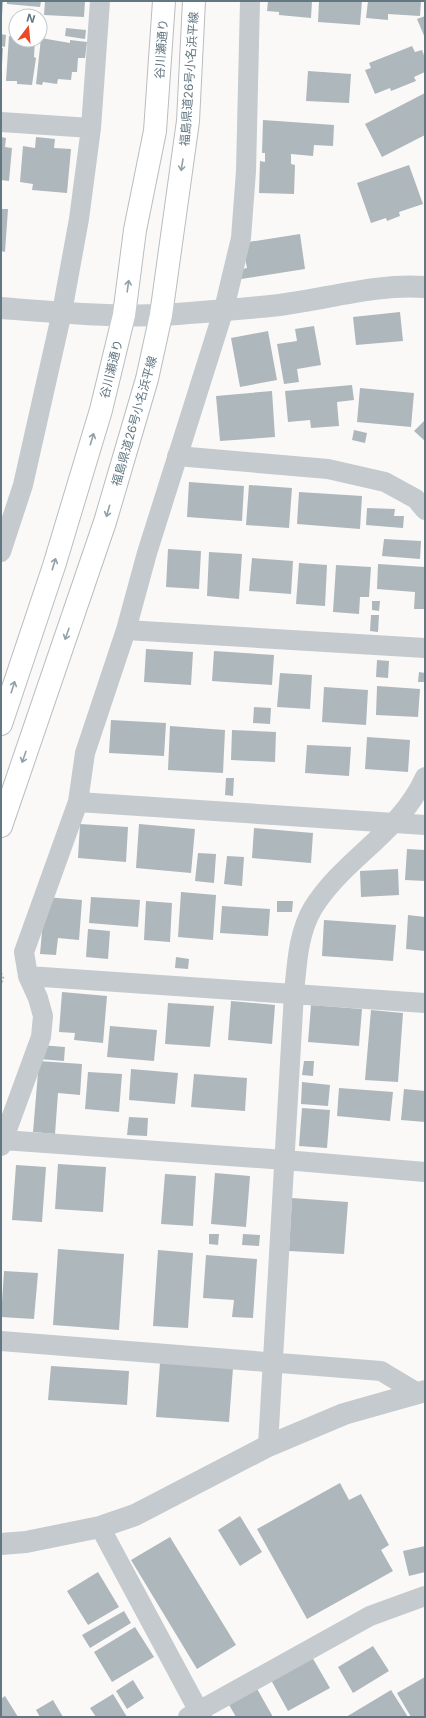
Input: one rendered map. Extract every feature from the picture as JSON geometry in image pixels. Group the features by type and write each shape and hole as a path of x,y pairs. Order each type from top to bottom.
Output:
{"main road":[{"name":"谷川瀬通り","path":"1,724 54,566 98,418 124,315 135,230 155,131 164,1"},
{"name":"福島県道26号小名浜平線","path":"1,826 105,522 147,379 161,315 167,261 188,121 194,1"}],"street":[{"path":"1,552 23,485 62,312 79,219 91,128 100,1"},
{"path":"250,1 246,171 241,238 224,309 177,456 126,630 85,753 78,802 24,952 28,976 38,998 43,1016 40,1037 2,1143 285,1160 425,1172"},
{"path":"1,122 91,128"},
{"path":"1,308 124,315 161,315 262,307 336,295 408,286 425,287"},
{"path":"177,456 328,469 385,482 416,499 425,510"},
{"path":"126,630 425,648"},
{"path":"268,1446 294,993 300,940 313,909 328,888 396,822 421,786 425,777"},
{"path":"78,802 425,825"},
{"path":"28,976 425,1003"},
{"path":"1,1341 381,1371 421,1391"},
{"path":"1,1544 26,1542 100,1527 135,1515 268,1446 344,1414 421,1391"},
{"path":"100,1527 196,1715 370,1616 425,1596"}],"path":[{"path":"1,973 3,978 1,985"}],"building":[{"path":"1,1 3,1 2,17 1,17"},
{"path":"7,1 41,1 40,7 7,4"},
{"path":"45,1 85,1 84,17 48,15 48,8 44,8"},
{"path":"268,1 312,1 311,18 279,15 279,12 267,11"},
{"path":"319,1 362,1 360,25 318,22"},
{"path":"368,1 421,1 420,16 388,14 388,20 366,18"},
{"path":"425,16 425,38 417,19"},
{"path":"66,28 86,30 85,39 65,36"},
{"path":"1,34 6,35 5,47 1,46"},
{"path":"48,39 70,43 70,40 87,42 85,58 78,58 77,72 72,72 71,80 58,79 57,84 43,82 42,85 36,84 40,48 48,48"},
{"path":"412,46 415,52 422,50 425,58 425,72 414,77 416,81 391,91 390,88 375,94 365,70 371,68 369,63"},
{"path":"1,48 3,48 2,65 1,64"},
{"path":"8,48 35,48 34,57 36,58 32,85 17,84 17,81 6,81"},
{"path":"308,71 351,74 349,103 306,101"},
{"path":"425,93 425,135 382,157 365,124"},
{"path":"263,120 334,125 333,146 314,145 313,156 291,154 291,164 295,165 294,194 259,193 260,161 265,162 265,153 262,153"},
{"path":"1,137 6,138 5,147 12,148 9,181 1,180"},
{"path":"36,137 55,139 54,148 71,149 67,193 32,190 33,184 20,182 23,146 35,148"},
{"path":"409,165 423,204 399,212 400,216 387,221 386,218 371,223 357,183"},
{"path":"1,209 8,209 5,252 1,251"},
{"path":"300,234 305,269 241,279 239,270 247,268 242,243"},
{"path":"400,312 403,341 356,345 353,317"},
{"path":"314,326 321,365 297,369 299,382 284,384 277,344 297,341 295,329"},
{"path":"268,331 277,380 240,387 231,338"},
{"path":"352,385 354,400 337,402 339,426 311,428 310,420 288,422 285,391"},
{"path":"360,388 414,393 411,427 357,422"},
{"path":"272,391 275,437 220,441 216,396"},
{"path":"425,420 425,441 414,431"},
{"path":"354,430 367,433 365,443 352,440"},
{"path":"189,482 244,486 242,521 187,517"},
{"path":"249,485 292,488 289,528 246,525"},
{"path":"299,492 362,496 360,529 297,524"},
{"path":"367,508 395,509 394,516 404,516 403,528 366,525"},
{"path":"384,539 421,541 420,559 382,556"},
{"path":"168,549 201,551 199,589 166,587"},
{"path":"209,552 242,554 239,599 207,596"},
{"path":"252,558 293,561 291,594 249,591"},
{"path":"299,563 327,565 325,606 296,604"},
{"path":"378,564 425,567 425,609 414,609 415,592 377,589"},
{"path":"336,565 371,567 369,597 360,597 359,614 333,612"},
{"path":"372,601 380,601 379,611 372,610"},
{"path":"371,615 379,615 378,632 370,631"},
{"path":"146,649 193,652 191,685 144,682"},
{"path":"214,651 274,655 272,685 212,681"},
{"path":"377,660 389,661 388,678 376,677"},
{"path":"419,672 425,673 425,682 418,682"},
{"path":"280,673 312,675 310,709 277,707"},
{"path":"377,686 420,689 418,717 376,715"},
{"path":"324,687 368,690 366,725 322,722"},
{"path":"254,707 271,708 270,724 253,723"},
{"path":"111,720 166,723 164,756 109,753"},
{"path":"170,726 225,730 223,773 168,770"},
{"path":"232,730 276,732 275,762 231,760"},
{"path":"367,737 410,740 408,772 365,769"},
{"path":"307,745 351,747 349,776 305,773"},
{"path":"226,778 234,778 233,796 225,795"},
{"path":"80,824 128,827 126,862 78,858"},
{"path":"139,824 195,829 191,873 136,868"},
{"path":"254,828 313,833 311,863 252,858"},
{"path":"407,849 425,850 425,881 405,880"},
{"path":"198,853 216,854 214,883 195,881"},
{"path":"227,856 244,857 242,886 224,884"},
{"path":"398,869 399,895 361,897 360,871"},
{"path":"181,892 216,895 213,940 178,937"},
{"path":"45,897 82,900 79,940 58,938 56,955 40,954"},
{"path":"91,897 140,900 138,927 89,923"},
{"path":"146,901 172,903 170,942 144,940"},
{"path":"277,901 293,901 292,912 277,912"},
{"path":"222,906 270,909 268,936 220,933"},
{"path":"408,915 425,917 425,951 406,949"},
{"path":"324,920 396,925 393,961 322,956"},
{"path":"88,929 110,931 108,959 86,957"},
{"path":"176,957 189,959 188,969 175,968"},
{"path":"62,992 107,996 103,1043 74,1040 75,1033 59,1032"},
{"path":"231,1001 275,1005 272,1044 228,1040"},
{"path":"168,1003 214,1006 210,1047 165,1044"},
{"path":"311,1005 362,1009 359,1046 308,1042"},
{"path":"371,1010 403,1013 398,1082 365,1080"},
{"path":"110,1026 157,1030 154,1061 107,1057"},
{"path":"40,1045 65,1047 64,1061 39,1059"},
{"path":"39,1061 82,1064 80,1095 58,1093 55,1134 33,1132"},
{"path":"304,1061 314,1061 313,1076 302,1075"},
{"path":"131,1069 178,1073 175,1104 129,1100"},
{"path":"88,1072 122,1074 119,1112 85,1109"},
{"path":"194,1074 247,1078 245,1111 191,1107"},
{"path":"302,1082 330,1085 328,1106 301,1104"},
{"path":"339,1088 393,1092 390,1121 337,1116"},
{"path":"404,1089 425,1091 425,1122 401,1120"},
{"path":"302,1108 330,1110 327,1148 299,1146"},
{"path":"129,1117 148,1118 147,1136 127,1135"},
{"path":"58,1164 106,1167 103,1212 55,1209"},
{"path":"16,1165 46,1167 42,1222 12,1220"},
{"path":"215,1173 250,1176 246,1227 211,1224"},
{"path":"165,1174 196,1176 193,1226 161,1224"},
{"path":"292,1198 348,1202 344,1254 289,1251"},
{"path":"209,1234 219,1234 218,1245 209,1244"},
{"path":"243,1234 260,1235 259,1246 242,1245"},
{"path":"58,1249 124,1254 119,1330 53,1325"},
{"path":"158,1250 193,1253 188,1328 153,1326"},
{"path":"206,1255 257,1259 253,1318 232,1317 234,1300 203,1298"},
{"path":"4,1271 38,1273 34,1319 1,1317"},
{"path":"160,1363 233,1368 229,1422 156,1417"},
{"path":"51,1366 129,1371 127,1405 48,1400"},
{"path":"340,1483 349,1500 361,1494 389,1545 381,1550 393,1571 307,1619 257,1529"},
{"path":"240,1516 262,1552 240,1566 218,1530"},
{"path":"170,1537 236,1645 197,1669 131,1560"},
{"path":"425,1546 425,1572 409,1576 403,1551"},
{"path":"98,1572 119,1607 88,1625 67,1591"},
{"path":"124,1611 131,1623 90,1648 82,1635"},
{"path":"135,1627 154,1657 112,1682 94,1652"},
{"path":"373,1646 389,1671 353,1693 338,1667"},
{"path":"312,1657 330,1688 288,1711 271,1680"},
{"path":"425,1677 425,1717 411,1717 397,1693"},
{"path":"133,1680 144,1698 127,1709 116,1691"},
{"path":"256,1687 273,1717 236,1717 228,1703"},
{"path":"391,1690 408,1717 346,1717"},
{"path":"113,1694 127,1717 96,1717 90,1708"},
{"path":"5,1696 18,1717 1,1717 1,1699"},
{"path":"53,1700 63,1717 40,1717 36,1710"}]}
